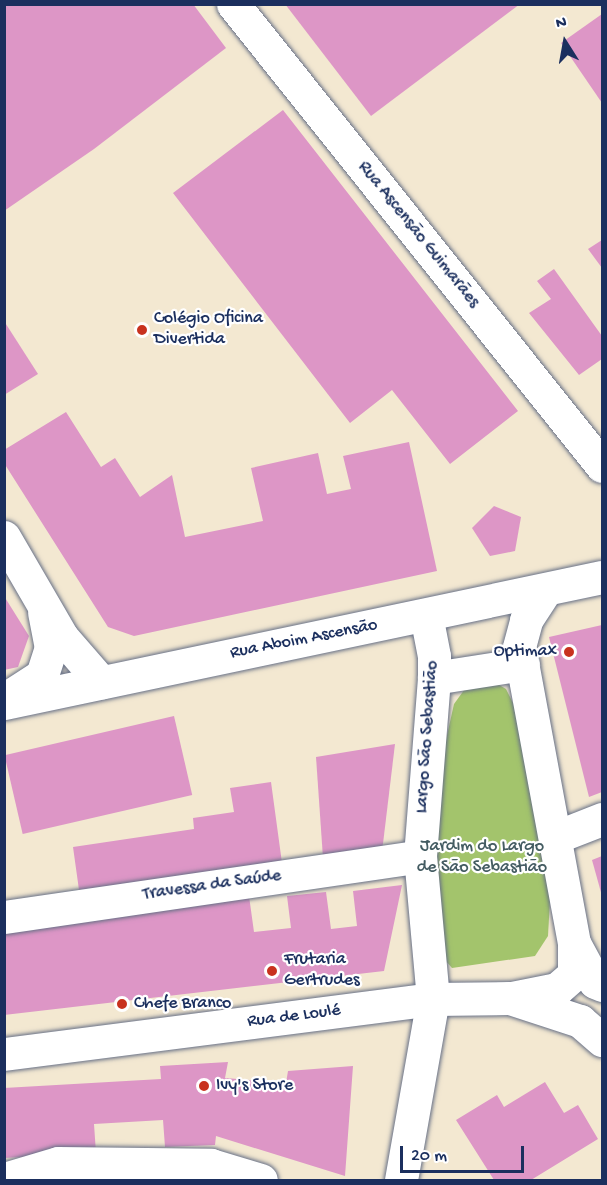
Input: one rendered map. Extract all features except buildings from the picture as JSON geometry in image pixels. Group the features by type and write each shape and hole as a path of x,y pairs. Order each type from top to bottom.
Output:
{"street":[{"name":"Rua Ascensão Guimarães","path":"233,4 603,466"},
{"path":"4,537 31,578 62,637 101,682"},
{"name":"Rua Aboim Ascensão","path":"4,701 545,591 603,577"},
{"path":"4,701 42,675 51,648 43,611 31,578"},
{"path":"510,998 557,989 574,974 574,943 519,647 526,620 545,591"},
{"name":"Largo São Sebastião","path":"401,1180 433,999 420,856 434,678 434,656 426,615"},
{"path":"434,678 523,664"},
{"path":"556,837 603,819"},
{"name":"Travessa da Saúde","path":"4,917 420,856"},
{"path":"574,943 595,982 603,985"},
{"name":"Rua de Loulé","path":"4,1054 433,999 510,998 595,1023"},
{"path":"4,1179 58,1163 211,1165 261,1180"}],"green space":[{"name":"Jardim do Largo de São Sebastião","path":"489,679 506,689 517,711 550,900 548,936 535,956 452,968 437,951 420,856 454,704 467,686"}],"place":[{"name":"Colégio Oficina Divertida","path":"142,330"},
{"name":"Optimax","path":"569,652"},
{"name":"Frutaria Gertrudes","path":"272,971"},
{"name":"Chefe Branco","path":"122,1004"},
{"name":"Ivy's Store","path":"204,1086"}]}
